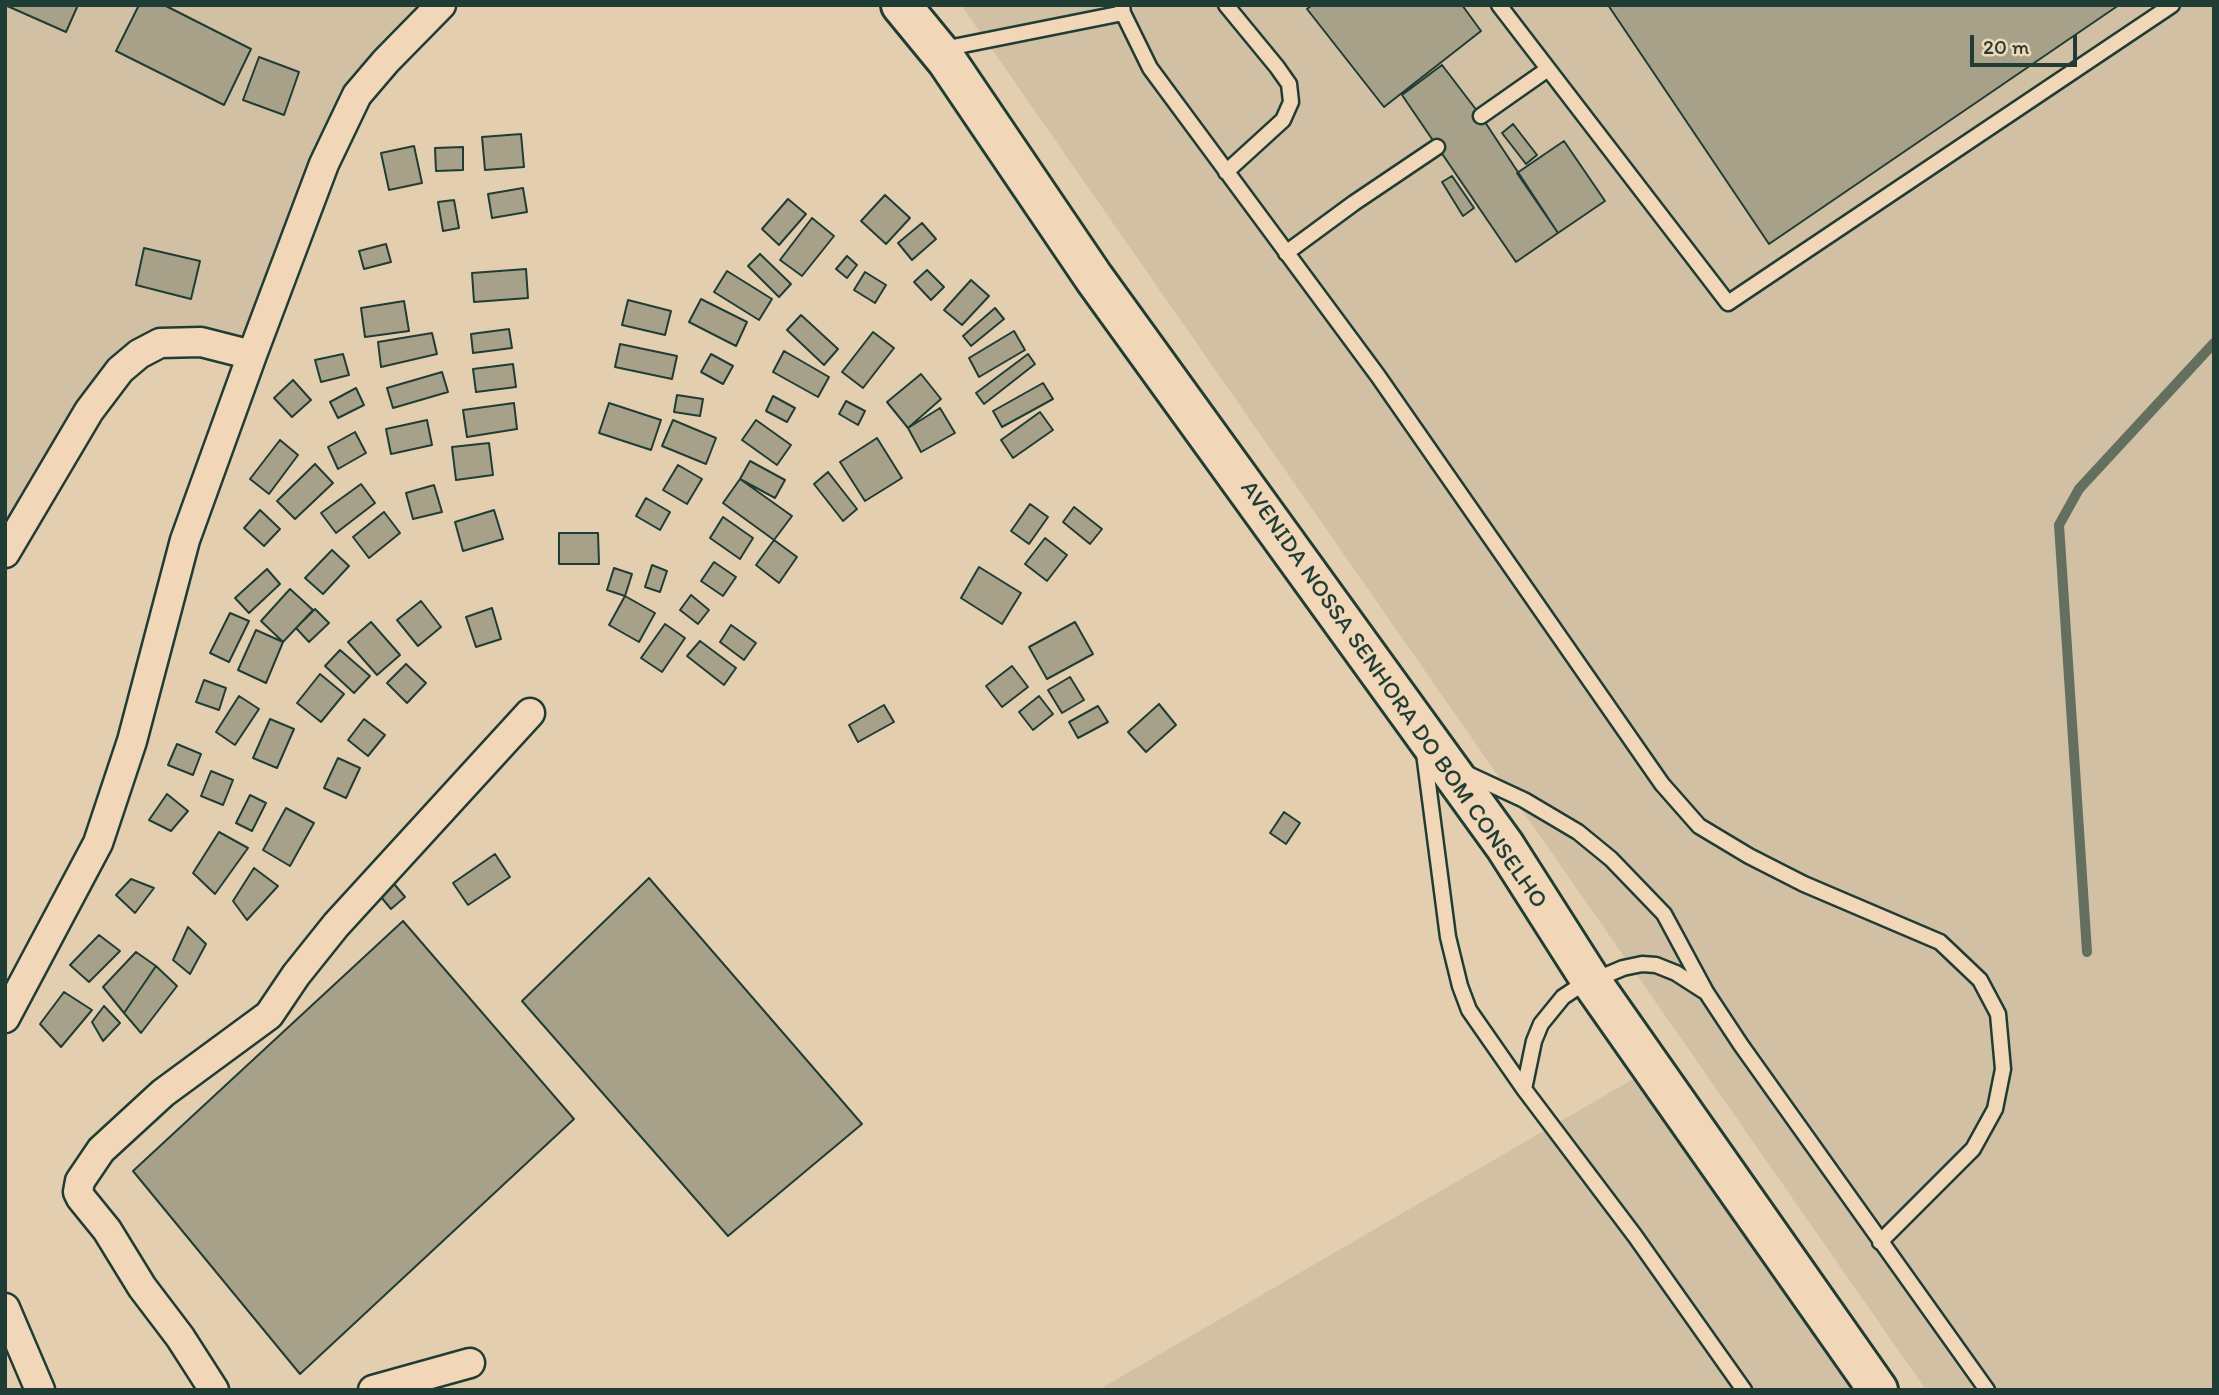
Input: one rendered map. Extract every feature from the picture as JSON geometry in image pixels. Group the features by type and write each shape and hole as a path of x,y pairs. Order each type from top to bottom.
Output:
{"main road":[{"name":"AVENIDA NOSSA SENHORA DO BOM CONSELHO","path":"901,5 937,50 1094,278 1505,846 1591,981 1878,1390"}],"street":[{"path":"5,1017 98,843 132,741 185,540 324,164 357,95 386,61 442,5"},
{"path":"5,553 89,411 120,370 139,354 160,343 201,342 252,355"},
{"path":"214,1390 180,1337 142,1287 107,1230 82,1199 78,1192 80,1181 101,1150 163,1093 269,1015 296,975 336,925 530,713"},
{"path":"5,1308 40,1390"},
{"path":"373,1390 470,1363"}],"lane":[{"path":"1226,5 1283,76 1289,85 1291,102 1283,120 1226,172"},
{"path":"1499,5 1728,303 2172,5"},
{"path":"937,50 1123,9 1150,68 1378,376 1661,784 1699,826 1804,884 1940,942 1980,980 1998,1014 2003,1069 1996,1109 1973,1149 1880,1242"},
{"path":"1481,116 1548,69"},
{"path":"1286,253 1437,147"},
{"path":"1422,731 1448,937 1469,1010 1744,1390"},
{"path":"1445,763 1524,800 1578,832 1611,859 1664,914 1706,992 1987,1390"},
{"path":"1524,1089 1534,1041 1549,1012 1569,993 1591,981 1633,966 1656,965 1676,973 1706,992"}],"shaded area":[{"path":"5,5 454,5 365,91 261,343 159,345 115,380 5,547"},
{"path":"961,5 2214,5 2214,1390 1926,1390"},
{"path":"1652,1068 1879,1390 1098,1390"}],"building":[{"path":"5,5 78,5 66,32"},
{"path":"139,5 164,5 251,49 224,105 116,51"},
{"path":"1312,5 1462,5 1481,31 1384,107 1307,9"},
{"path":"1608,5 2119,5 1769,244"},
{"path":"259,57 299,72 284,115 243,100"},
{"path":"1442,65 1481,116 1558,233 1516,262 1402,95"},
{"path":"1513,124 1537,155 1526,164 1502,133"},
{"path":"521,134 524,167 485,170 482,137"},
{"path":"1564,141 1605,201 1558,233 1517,173"},
{"path":"414,146 422,183 389,190 381,153"},
{"path":"463,147 463,170 436,171 435,148"},
{"path":"1452,176 1474,208 1463,216 1442,182"},
{"path":"523,188 527,212 492,218 488,194"},
{"path":"885,195 910,218 886,244 861,221"},
{"path":"788,199 806,214 779,245 762,229"},
{"path":"454,200 459,228 443,231 438,202"},
{"path":"812,218 834,236 802,276 780,260"},
{"path":"922,223 936,239 912,260 898,243"},
{"path":"386,244 391,262 364,269 359,251"},
{"path":"144,248 200,261 191,299 136,285"},
{"path":"760,254 791,284 779,297 748,266"},
{"path":"847,256 857,265 847,278 836,269"},
{"path":"526,269 528,298 474,302 472,273"},
{"path":"927,270 944,287 931,300 914,282"},
{"path":"727,271 772,299 759,320 714,292"},
{"path":"865,272 886,285 875,303 854,290"},
{"path":"971,280 989,296 962,325 944,310"},
{"path":"701,299 747,322 736,346 689,322"},
{"path":"628,300 671,311 665,335 622,325"},
{"path":"404,301 409,331 365,337 361,308"},
{"path":"995,308 1004,319 971,346 963,336"},
{"path":"801,315 838,349 824,365 787,330"},
{"path":"509,329 512,348 473,353 471,334"},
{"path":"1014,331 1025,350 979,377 969,358"},
{"path":"873,332 894,348 863,388 842,372"},
{"path":"432,333 437,354 381,367 378,342"},
{"path":"620,344 677,356 672,379 615,367"},
{"path":"784,351 829,377 818,397 773,372"},
{"path":"343,354 349,375 321,382 315,360"},
{"path":"711,354 733,366 723,384 701,372"},
{"path":"1028,354 1035,364 984,404 976,393"},
{"path":"513,364 516,387 476,392 473,369"},
{"path":"442,372 448,392 393,408 387,388"},
{"path":"921,374 941,399 908,428 887,402"},
{"path":"293,380 311,400 292,417 274,398"},
{"path":"1043,383 1053,399 1002,427 993,411"},
{"path":"356,388 364,405 338,418 330,402"},
{"path":"677,395 703,399 700,416 674,412"},
{"path":"773,396 795,408 787,422 766,411"},
{"path":"846,401 865,411 858,425 839,414"},
{"path":"514,403 517,429 467,437 463,410"},
{"path":"609,403 661,420 651,450 599,433"},
{"path":"940,408 955,433 921,452 908,428"},
{"path":"1040,412 1053,430 1013,458 1001,440"},
{"path":"427,420 432,445 391,454 386,429"},
{"path":"673,420 716,438 706,464 662,446"},
{"path":"756,420 791,445 777,465 742,440"},
{"path":"355,432 366,453 338,469 328,447"},
{"path":"877,438 902,478 865,501 840,462"},
{"path":"280,440 298,455 269,494 250,479"},
{"path":"489,443 493,475 456,480 452,447"},
{"path":"750,461 785,480 775,498 740,479"},
{"path":"315,464 333,483 295,519 277,501"},
{"path":"678,465 702,479 687,504 663,490"},
{"path":"828,472 857,509 843,521 814,484"},
{"path":"740,479 792,516 774,540 723,503"},
{"path":"361,484 375,503 336,533 321,513"},
{"path":"434,485 442,512 413,519 406,493"},
{"path":"646,498 670,512 660,530 636,516"},
{"path":"1030,504 1048,517 1029,544 1011,531"},
{"path":"1074,507 1102,529 1090,544 1063,522"},
{"path":"260,510 280,529 264,546 244,528"},
{"path":"494,510 503,539 463,551 455,522"},
{"path":"384,512 400,533 369,558 353,537"},
{"path":"723,517 753,538 740,559 710,538"},
{"path":"559,533 598,533 599,564 559,564"},
{"path":"1045,538 1067,555 1047,581 1025,564"},
{"path":"774,540 797,557 779,583 756,565"},
{"path":"332,550 349,566 323,594 305,578"},
{"path":"714,562 736,577 723,596 701,581"},
{"path":"652,565 667,571 660,592 645,587"},
{"path":"979,567 1021,593 1002,624 961,598"},
{"path":"614,568 632,574 625,596 607,590"},
{"path":"267,569 280,584 249,613 235,598"},
{"path":"290,589 313,610 283,642 261,621"},
{"path":"691,595 709,610 698,624 680,610"},
{"path":"625,596 655,613 639,642 609,625"},
{"path":"421,601 441,627 418,646 397,620"},
{"path":"492,608 501,639 476,647 466,617"},
{"path":"315,609 329,623 309,642 296,628"},
{"path":"230,613 249,621 229,662 210,653"},
{"path":"371,622 400,655 377,675 348,642"},
{"path":"1075,622 1093,654 1047,679 1029,647"},
{"path":"665,624 685,638 662,672 641,658"},
{"path":"731,625 756,643 744,660 720,642"},
{"path":"256,630 283,642 266,683 238,670"},
{"path":"700,641 736,668 724,685 687,656"},
{"path":"340,650 370,676 354,693 325,666"},
{"path":"406,664 426,683 407,703 387,683"},
{"path":"1012,666 1028,687 1002,707 986,686"},
{"path":"320,674 344,694 321,722 297,703"},
{"path":"1070,677 1084,700 1062,713 1048,690"},
{"path":"204,680 226,688 219,710 196,702"},
{"path":"239,696 259,709 235,745 216,732"},
{"path":"1039,696 1053,714 1033,730 1019,712"},
{"path":"1159,704 1176,725 1146,752 1128,732"},
{"path":"884,705 894,722 858,742 849,725"},
{"path":"1098,706 1108,722 1078,738 1069,722"},
{"path":"270,719 294,729 277,768 253,758"},
{"path":"364,719 385,735 368,756 348,740"},
{"path":"177,744 201,754 193,775 168,765"},
{"path":"338,758 360,768 346,798 324,788"},
{"path":"211,771 233,780 223,805 201,796"},
{"path":"167,794 188,811 171,831 149,820"},
{"path":"250,795 266,803 252,831 236,823"},
{"path":"286,808 314,823 290,866 263,850"},
{"path":"1284,812 1300,823 1286,844 1270,833"},
{"path":"219,832 248,848 215,894 193,873"},
{"path":"495,854 510,877 468,905 453,883"},
{"path":"254,868 278,886 247,920 233,901"},
{"path":"649,878 862,1124 728,1236 522,1001"},
{"path":"131,879 154,888 135,913 116,895"},
{"path":"390,879 405,897 391,909 376,891"},
{"path":"403,921 574,1119 300,1374 133,1171"},
{"path":"188,927 206,944 190,974 173,960"},
{"path":"99,935 120,951 89,982 70,965"},
{"path":"136,952 156,966 124,1013 103,987"},
{"path":"156,966 177,986 141,1033 124,1013"},
{"path":"64,992 92,1010 61,1047 40,1024"},
{"path":"104,1006 120,1023 103,1041 92,1022"}],"waterway":[{"path":"2087,952 2059,525 2079,489 2214,343"}]}
